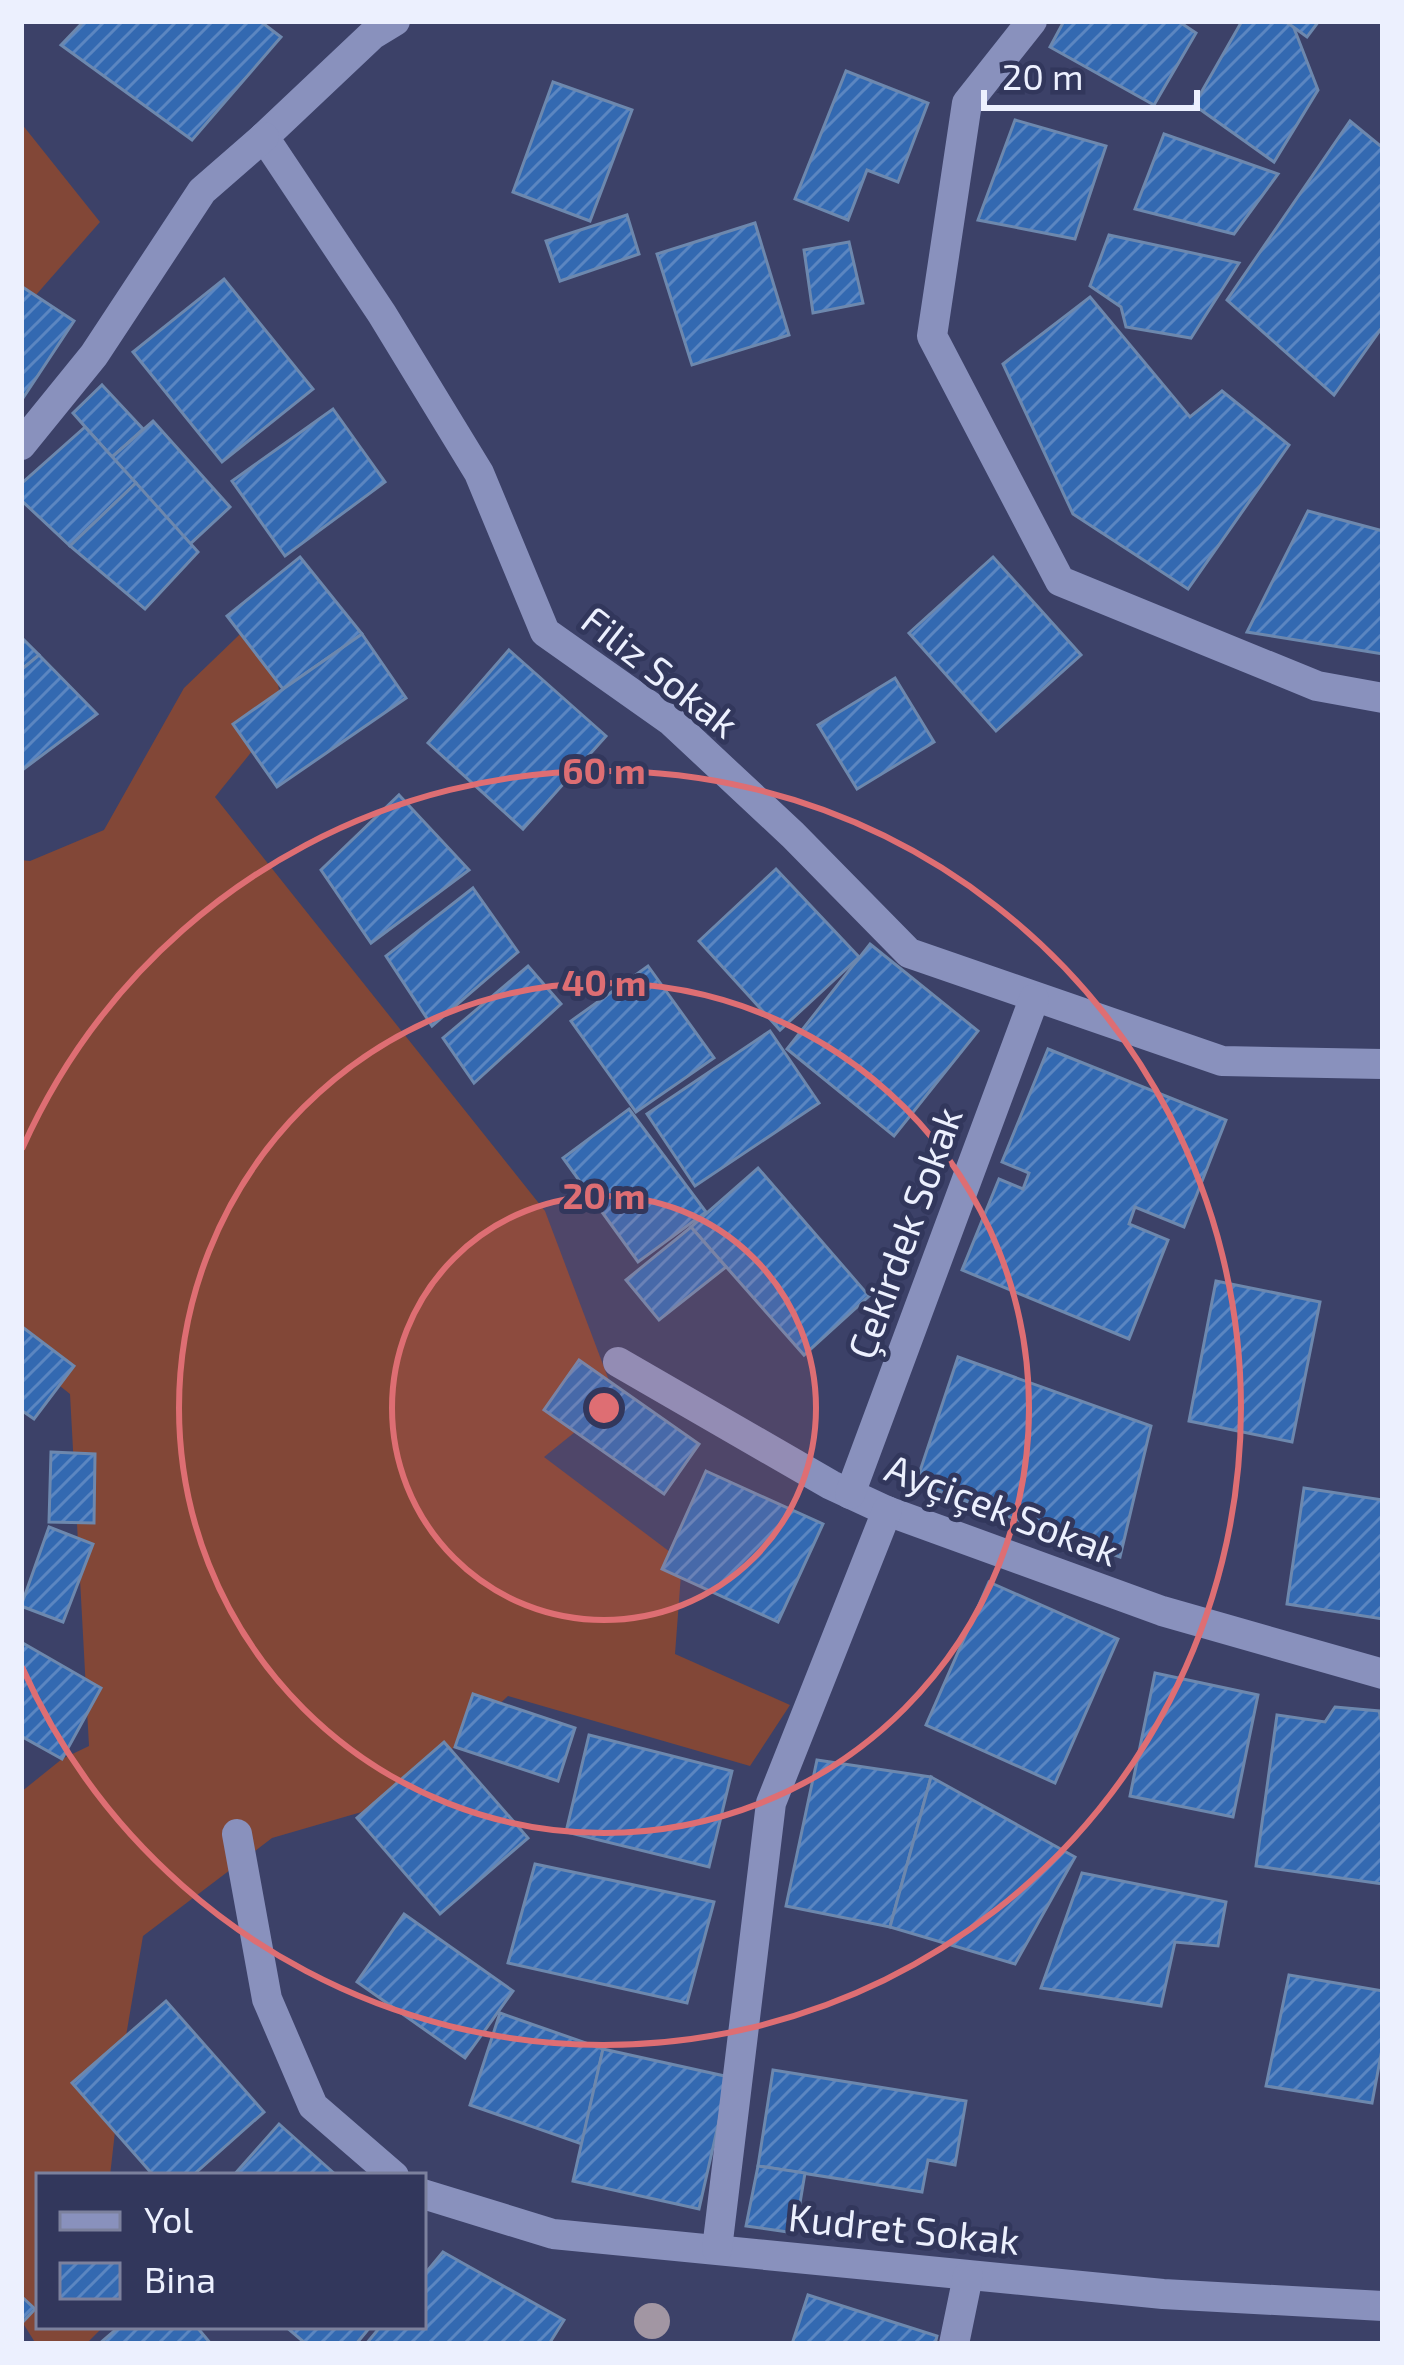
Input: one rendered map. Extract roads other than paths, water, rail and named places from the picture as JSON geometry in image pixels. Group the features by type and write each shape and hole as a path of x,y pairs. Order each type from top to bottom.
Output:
{"street":[{"path":"21,445 94,356 202,191 372,34 395,21"},
{"path":"1032,21 967,104 932,336 1060,581 1317,686 1383,698"},
{"name":"Filiz Sokak","path":"264,137 382,314 478,472 545,632 671,721 909,953 1222,1061 1383,1064"},
{"name":"Çekirdek Sokak","path":"850,1494 1034,999"},
{"name":"Ayçiçek Sokak","path":"618,1362 887,1511 1162,1611 1383,1674"},
{"path":"718,2249 771,1803 887,1511"},
{"path":"237,1834 266,1999 314,2106 391,2173"},
{"name":"Kudret Sokak","path":"426,2195 553,2234 1163,2294 1382,2306"},
{"path":"954,2344 968,2276"},
{"path":"1382,2306 1383,2296"}]}
